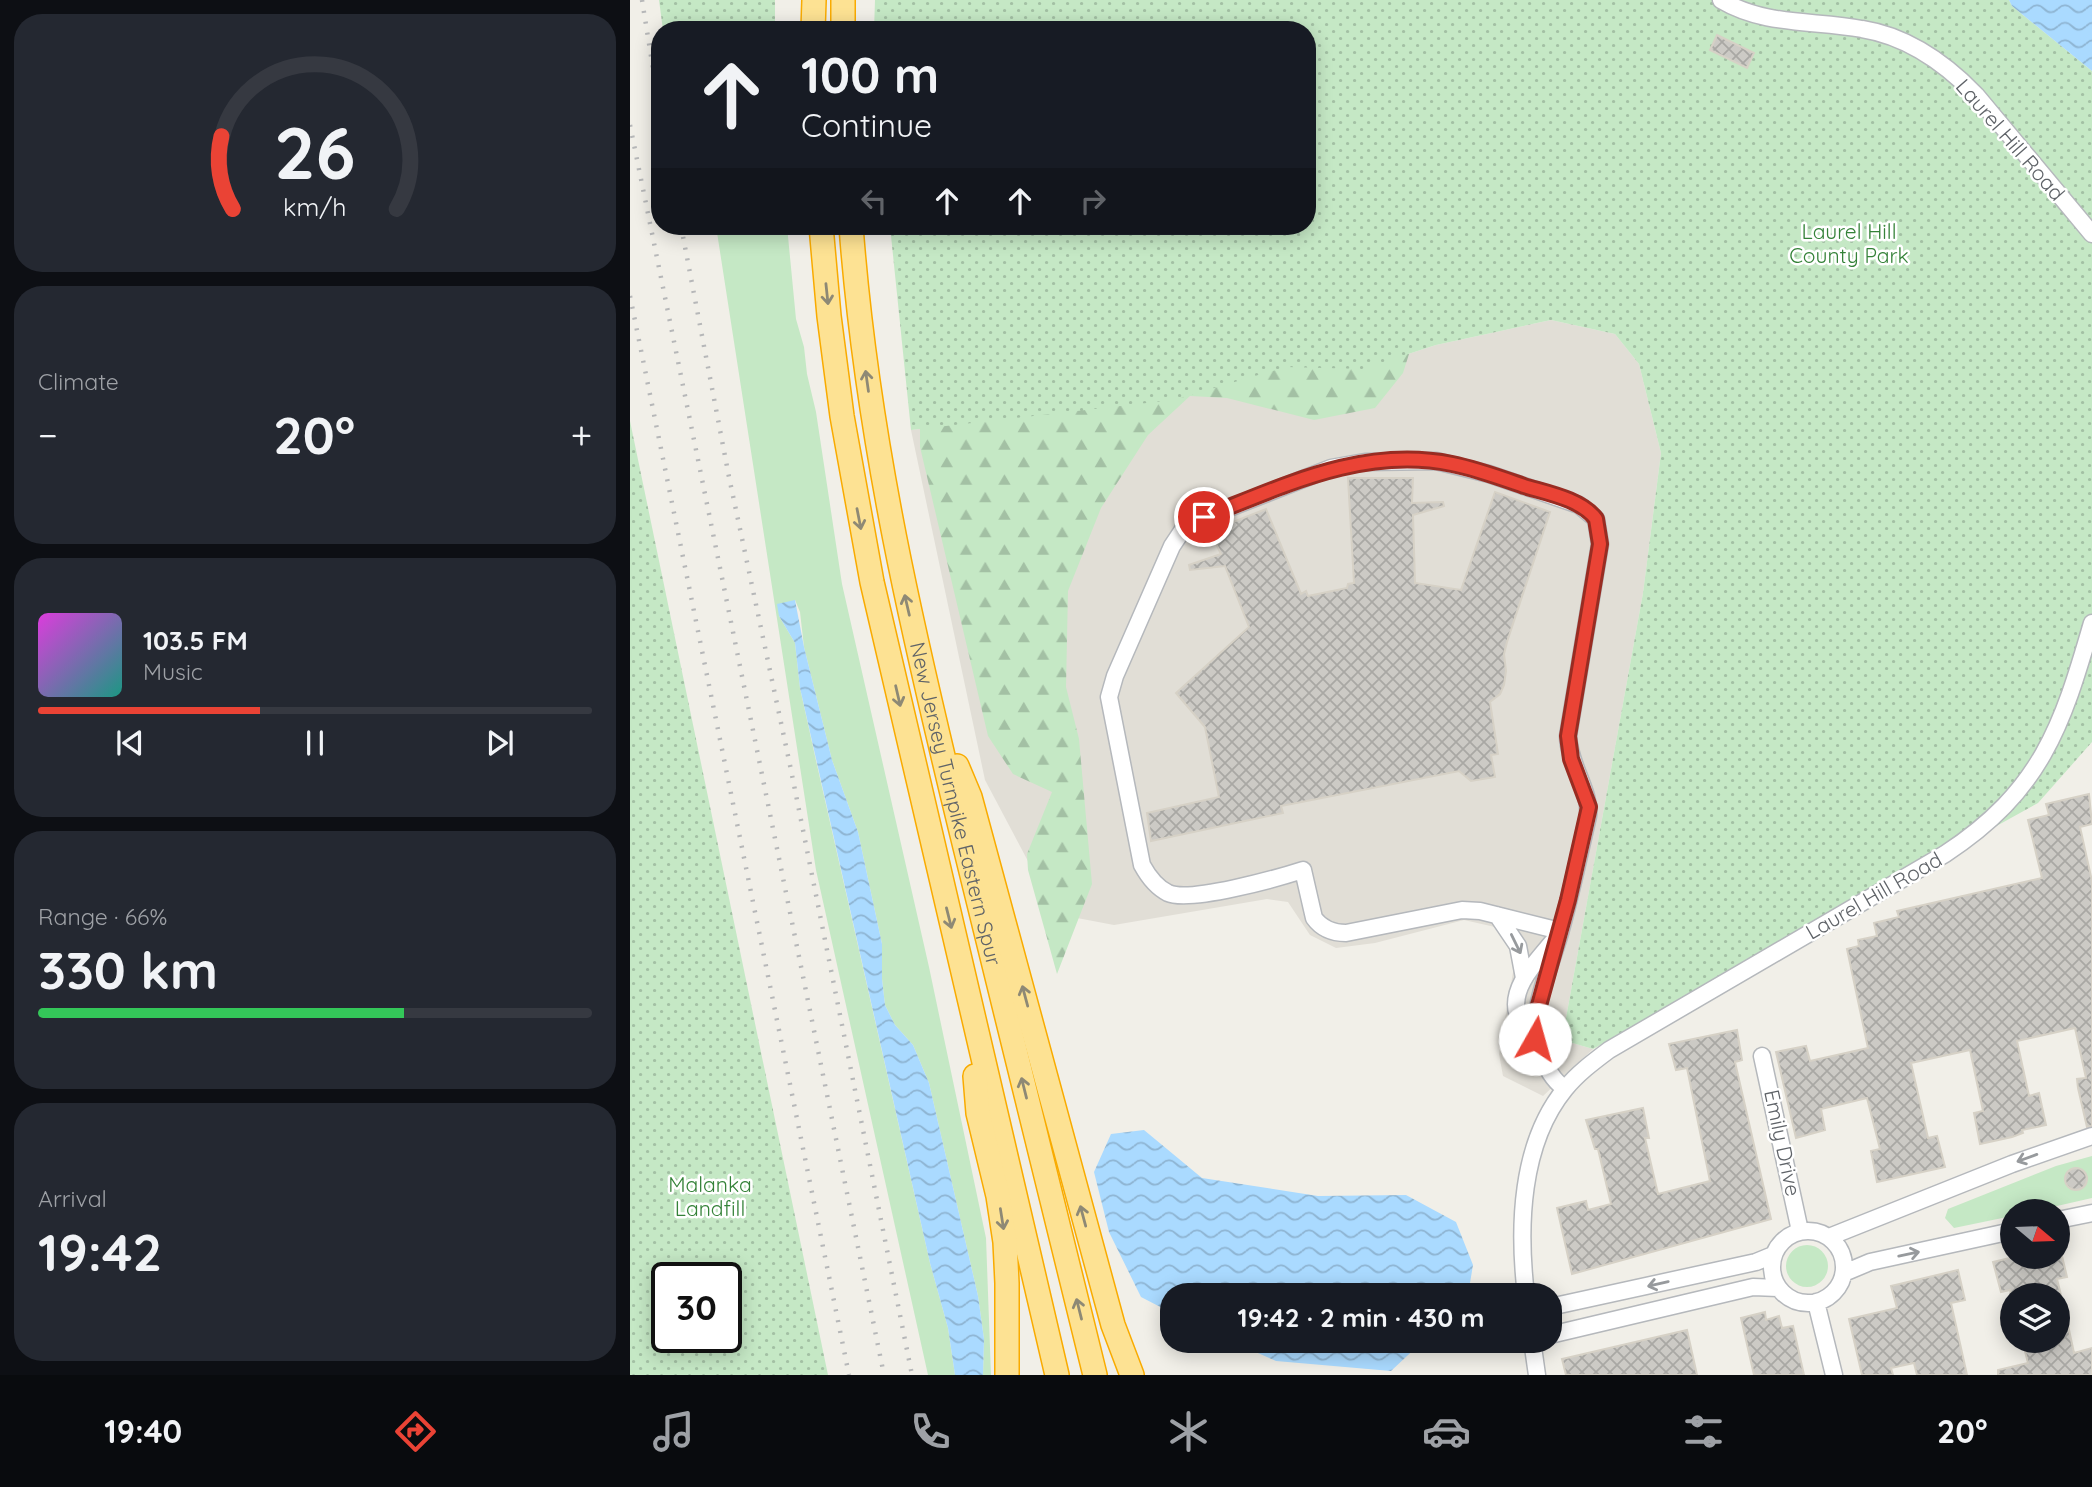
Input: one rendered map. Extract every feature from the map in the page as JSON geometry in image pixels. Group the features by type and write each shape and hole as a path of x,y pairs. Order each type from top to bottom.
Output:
{"highway":[{"path":"813,21 814,0"},
{"path":"843,0 843,21"},
{"name":"New Jersey Turnpike Eastern Spur","path":"822,235 839,394 879,615 1057,1375"},
{"name":"New Jersey Turnpike Eastern Spur","path":"852,235 860,327 876,446 900,576 1094,1375"},
{"path":"927,693 970,797 1113,1325 1132,1375"},
{"path":"971,1007 978,1113 998,1196 1005,1242 1007,1375"}],"street":[{"name":"Laurel Hill Road","path":"1721,0 1745,12 1774,20 1878,32 1924,53 1976,95 2092,234"},
{"path":"1535,1039 1538,1009 1560,932 1589,807 1571,759 1568,736 1600,544 1596,519 1586,509 1570,501 1452,464 1419,461 1348,465 1316,473 1186,526 1172,546 1115,676 1109,697 1142,865 1153,881 1167,892 1184,896 1304,870 1314,918 1318,924 1338,933 1452,911 1471,910 1560,932"},
{"name":"Laurel Hill Road","path":"1525,1283 1522,1235 1526,1190 1543,1125 1565,1089 1584,1069 1609,1051 1945,854 1982,827 2015,794 2052,740 2068,703 2092,622"},
{"path":"1276,878 1293,883 1308,892"},
{"path":"1497,915 1518,946 1524,978"},
{"path":"1560,932 1524,978 1517,997 1517,1014 1535,1039 1549,1074 1565,1089"},
{"name":"Emily Drive","path":"1762,1056 1800,1231"},
{"path":"1829,1237 2012,1164 2092,1136"},
{"path":"2070,1218 2092,1213"},
{"path":"1562,1304 1756,1262 1773,1255 1787,1237 1800,1231 1815,1231 1829,1237 1843,1255 1844,1273 1835,1292 1816,1302 1797,1301 1778,1288 1753,1287 1562,1332"},
{"path":"1844,1273 1870,1262 2000,1234"},
{"path":"1773,1255 1772,1272 1778,1288"},
{"path":"1816,1302 1834,1375"},
{"path":"1534,1353 1538,1375"}],"shaded area":[{"path":"1551,320 1615,334 1639,364 1661,453 1643,593 1562,1040 1593,1049 1543,1096 1503,1076 1499,1054 1516,955 1495,927 1464,920 1375,943 1336,948 1310,935 1288,902 1267,899 1114,925 1056,914 985,780 911,430 1173,400 1286,367 1362,369 1436,345"}],"green space":[{"path":"659,0 775,0 775,21 662,21"},
{"name":"Laurel Hill County Park","path":"875,0 2009,0 2012,6 2092,71 2092,742 2038,803 1593,1049 1562,1040 1643,593 1661,453 1639,364 1615,334 1551,320 1436,345 1362,369 1286,367 1173,400 911,430 891,235 1316,235 1316,21 874,21"},
{"path":"717,235 788,235 796,319 816,412 842,584 929,967 986,1238 991,1375 983,1375 984,1339 978,1296 929,1083 913,1045 895,1025 885,1005 882,944 858,832 832,760 804,647 800,612 795,600 779,616 795,643 800,688 930,1263 948,1328 955,1375 928,1375 816,870"},
{"path":"1066,235 1097,235 1409,354 1403,373 1375,408 1314,420 1227,398 1190,396 1148,435 1101,508 1068,591 1066,687 1079,739 1092,884 1057,974 1028,870 1027,854 1052,792 1013,774 988,736 920,447 920,421"},
{"name":"Malanka Landfill","path":"630,421 828,1375 630,1375"},
{"path":"2092,1156 2092,1198 2070,1203 2070,1199 2000,1199 2000,1218 1954,1228 1945,1218 1948,1209 2056,1166"},
{"path":"1807,1245 1822,1251 1828,1266 1822,1281 1807,1287 1792,1281 1786,1266 1792,1251"}],"water":[{"path":"2009,0 2092,0 2092,71 2012,6"},
{"path":"795,600 832,760 858,832 882,944 885,1005 895,1025 913,1045 929,1083 978,1296 984,1339 983,1375 955,1375 948,1328 930,1263 800,688 795,643 779,616 777,604"},
{"path":"1144,1130 1202,1178 1318,1196 1406,1195 1456,1222 1473,1265 1470,1283 1160,1283 1160,1307 1141,1297 1109,1232 1094,1172 1111,1134"},
{"path":"1258,1353 1410,1353 1391,1371 1276,1361"}],"building":[{"path":"1717,35 1754,53 1747,68 1710,50"},
{"path":"1348,478 1413,478 1412,503 1443,502 1444,506 1413,515 1415,583 1461,590 1495,492 1550,512 1507,642 1504,654 1504,685 1500,694 1490,702 1498,754 1491,755 1495,777 1471,781 1459,771 1281,806 1283,813 1151,841 1147,813 1219,797 1205,727 1176,693 1249,627 1225,566 1190,570 1189,565 1221,554 1210,531 1266,509 1301,594 1306,591 1308,596 1347,588 1348,584 1354,583"},
{"path":"2089,794 2092,824 2080,827 2092,881 2092,1126 2087,1127 2078,1088 2077,1079 2086,1078 2075,1028 2017,1041 2029,1096 2039,1093 2046,1125 2022,1130 2023,1133 2012,1137 1980,1144 1974,1113 1983,1111 1970,1050 1911,1063 1928,1138 1937,1136 1945,1167 1877,1182 1871,1151 1880,1149 1867,1098 1821,1109 1825,1130 1796,1138 1776,1052 1806,1046 1810,1061 1868,1048 1847,949 1859,946 1858,940 1877,936 1874,923 1899,917 1897,911 2042,878 2028,820 2049,815 2046,804"},
{"path":"1737,1030 1742,1060 1735,1062 1771,1219 1572,1274 1557,1208 1586,1201 1588,1210 1611,1204 1598,1149 1595,1149 1586,1120 1643,1108 1649,1138 1645,1138 1658,1194 1710,1181 1687,1068 1676,1070 1669,1044"},
{"path":"2076,1168 2084,1171 2087,1179 2084,1187 2076,1190 2068,1187 2065,1179 2068,1171"},
{"path":"2000,1260 2000,1269 2065,1269 2067,1277 2057,1279 2058,1283 2000,1283 2000,1288 1993,1262"},
{"path":"1958,1270 1965,1300 1951,1303 1967,1375 1917,1375 1914,1363 1891,1368 1893,1375 1862,1375 1849,1319 1897,1308 1891,1286"},
{"path":"1765,1312 1766,1320 1779,1316 1782,1328 1793,1326 1804,1375 1754,1375 1741,1318"},
{"path":"1687,1330 1697,1375 1566,1375 1562,1359"},
{"path":"2070,1334 2074,1353 2092,1348 2092,1375 1998,1375 1998,1370 2028,1363 2025,1353 2070,1353"}],"railway":[{"path":"642,0 651,56"},
{"path":"630,125 651,228"},
{"path":"652,235 884,1375"},
{"path":"683,235 729,477 791,770 912,1375"},
{"path":"630,296 849,1375"}],"route":[{"path":"1204,517 1331,468 1365,462 1436,461 1489,474 1570,501 1592,513 1596,519 1600,544 1568,736 1571,759 1587,797 1588,816 1538,1009 1535,1039"}]}
